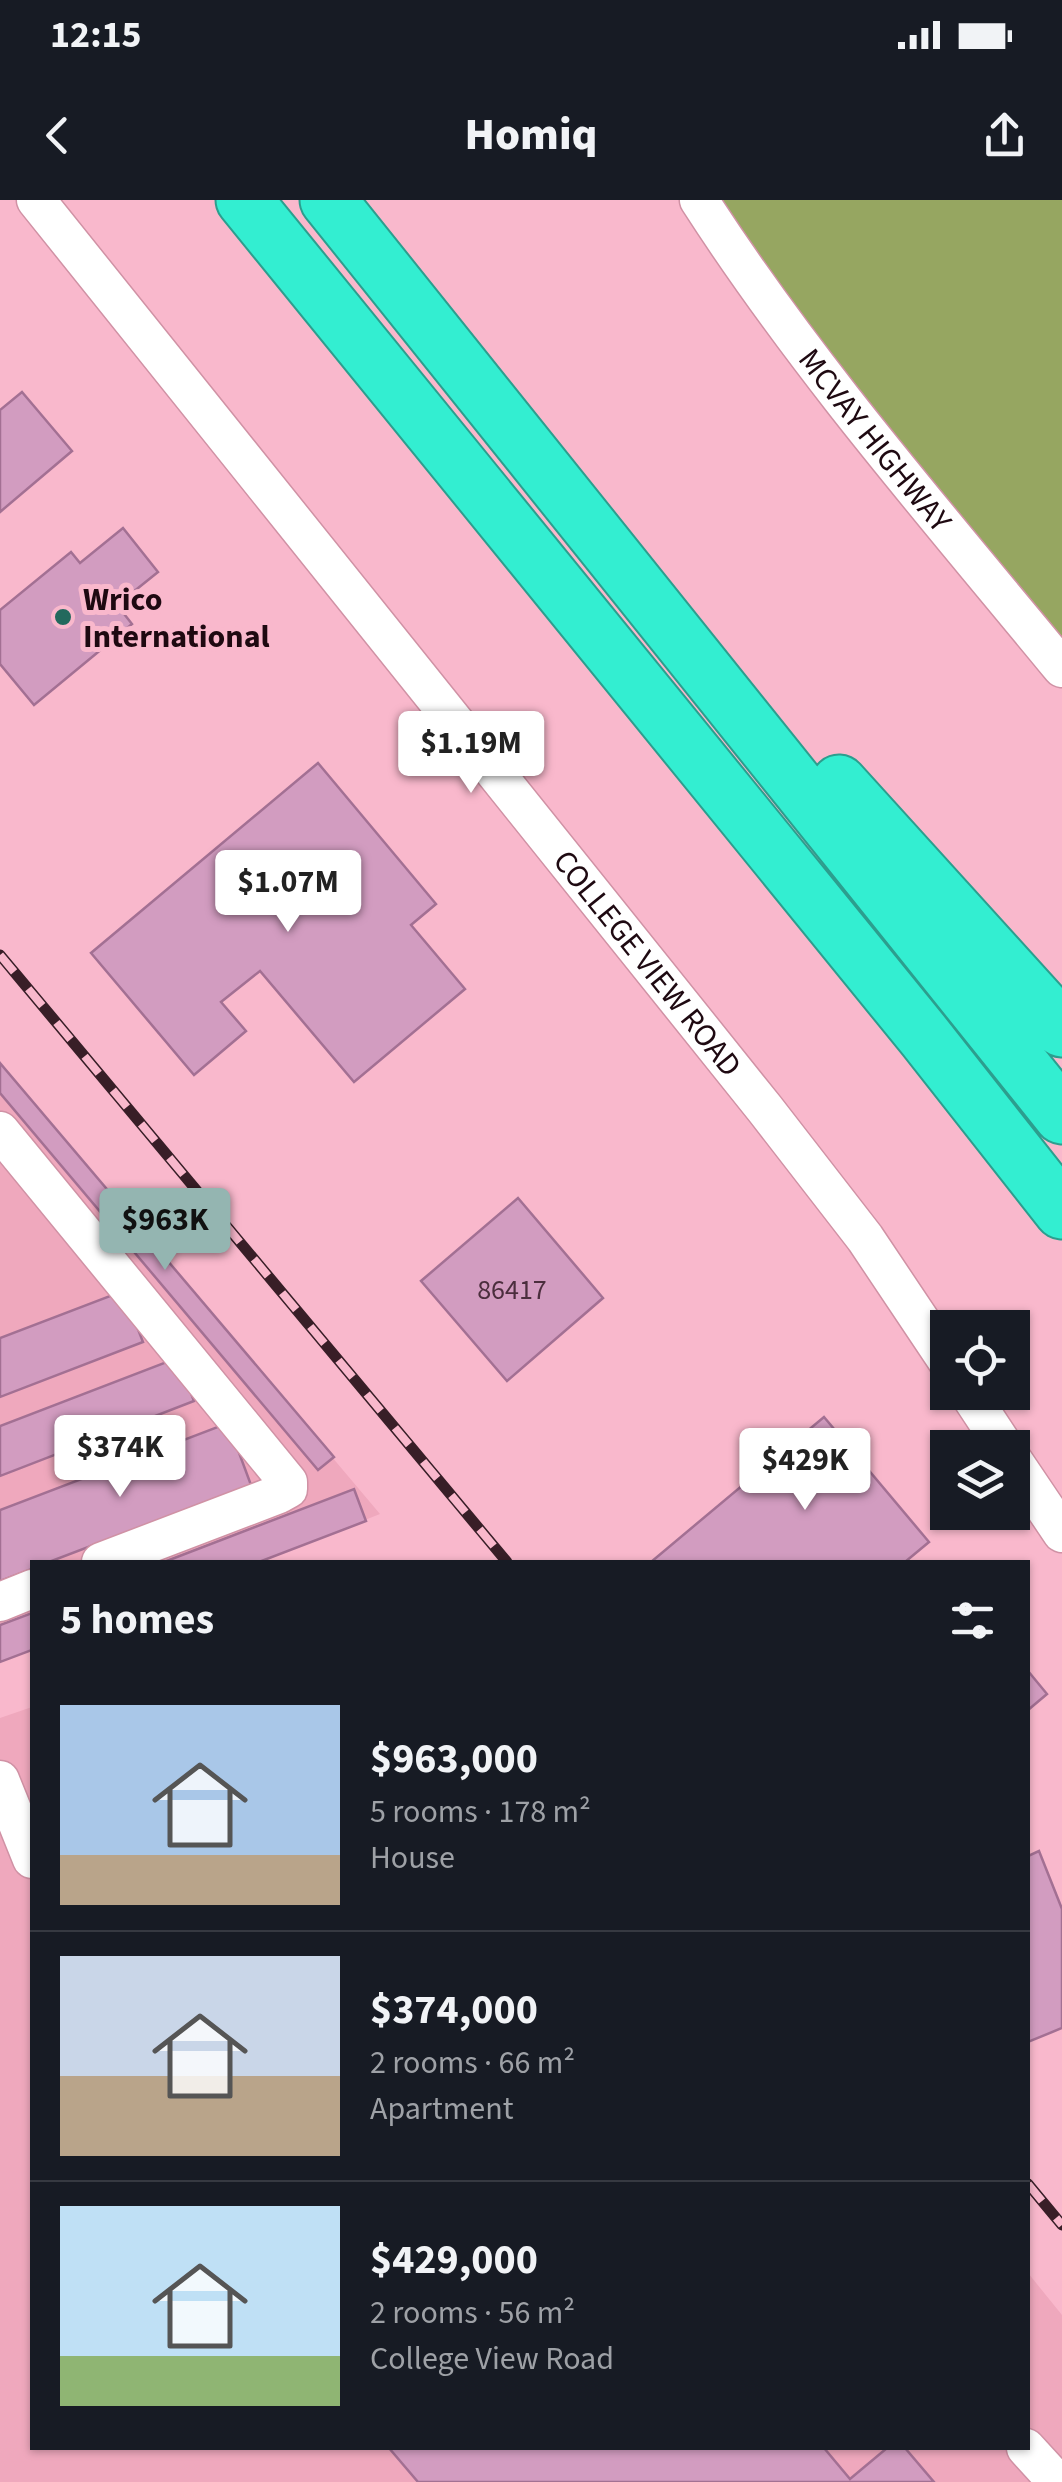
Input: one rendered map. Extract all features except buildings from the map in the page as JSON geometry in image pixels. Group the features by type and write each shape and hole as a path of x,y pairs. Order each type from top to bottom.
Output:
{"highway":[{"path":"244,200 1062,1211"},
{"path":"328,200 1062,1116"},
{"path":"457,360 1062,1029"},
{"path":"925,1037 1062,1242"}],"street":[{"name":"COLLEGE VIEW ROAD","path":"36,200 765,1108 865,1238 930,1335"},
{"name":"MCVAY HIGHWAY","path":"699,200 748,276 1062,668"},
{"path":"0,1131 288,1482 288,1488 279,1494 106,1560"},
{"path":"1030,1486 1062,1533"},
{"path":"0,1602 30,1590"},
{"path":"30,1767 0,1779 30,1854"},
{"path":"1028,2450 1058,2482"}],"shaded area":[{"path":"0,1063 380,1514 264,1560 30,1560 30,1651 0,1662"},
{"path":"30,1708 30,2450 1030,2450 1030,2275 1062,2315 1062,2482 0,2482 0,1718"}],"green space":[{"path":"705,200 1062,200 1062,668"}],"railway":[{"path":"0,955 505,1560"},
{"path":"1030,2186 1062,2225"}],"place":[{"name":"Wrico International","path":"63,617"}]}
